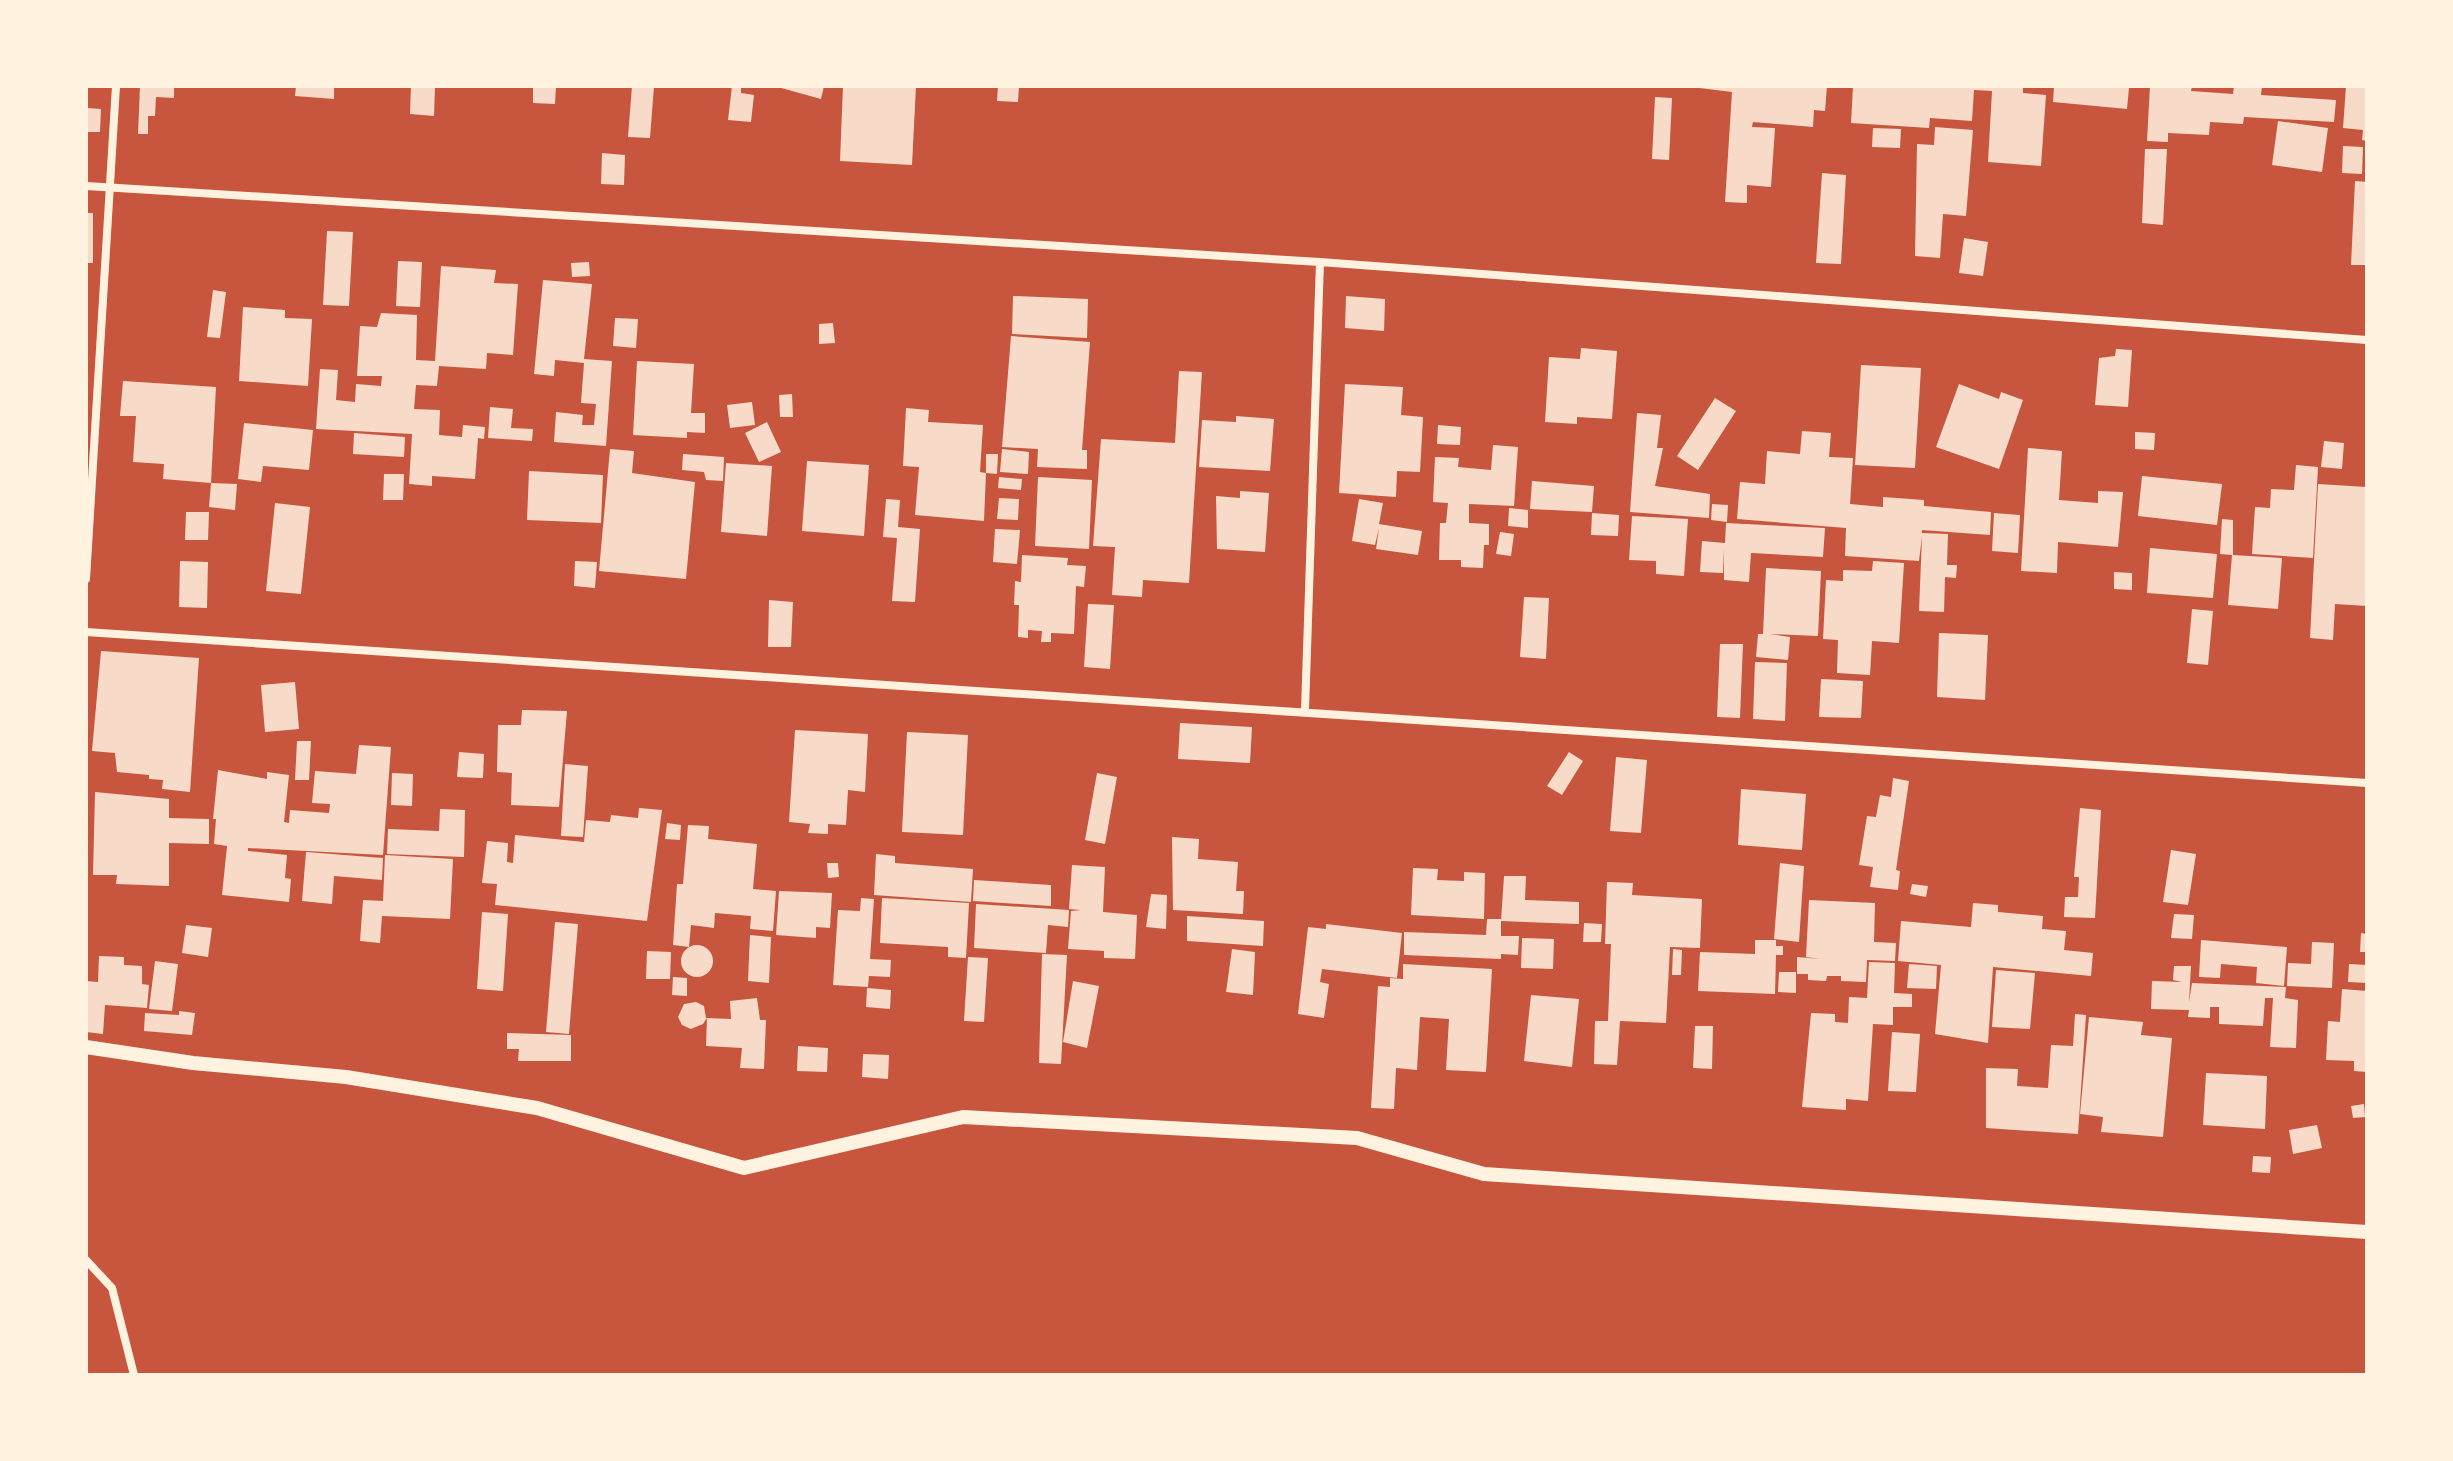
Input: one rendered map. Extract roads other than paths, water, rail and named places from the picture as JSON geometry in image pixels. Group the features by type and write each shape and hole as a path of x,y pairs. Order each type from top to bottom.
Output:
{"street":[{"path":"86,579 116,86"},
{"path":"86,186 1320,262 2367,340"},
{"path":"1305,710 1320,262"},
{"path":"86,632 1305,710 2367,783"},
{"path":"86,1047 193,1063 346,1077 537,1108 744,1168 963,1117 1357,1138 1484,1174 2367,1232"},
{"path":"86,1260 112,1288 134,1375"}]}
